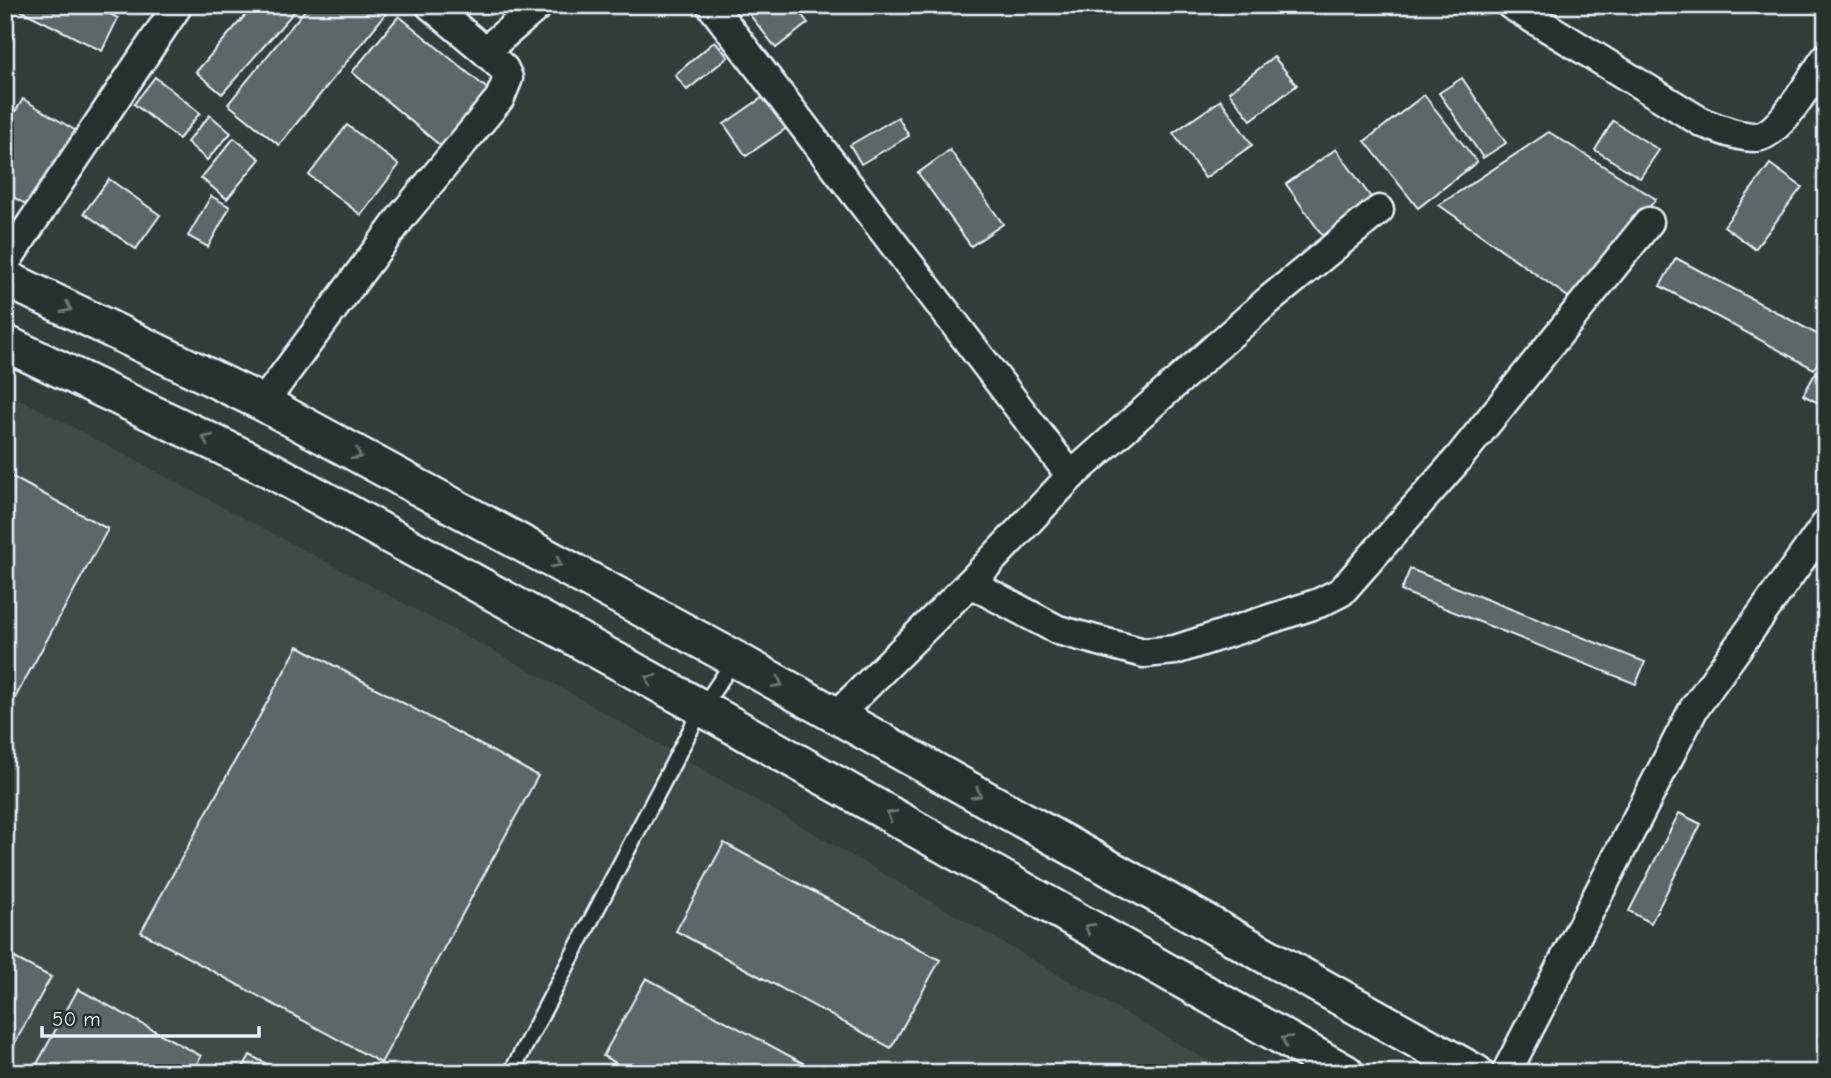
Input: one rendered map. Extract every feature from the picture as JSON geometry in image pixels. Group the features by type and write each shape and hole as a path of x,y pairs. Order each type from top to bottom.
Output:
{"street":[{"path":"5,263 177,5"},
{"path":"263,403 403,215 500,98 508,78 485,51 430,5"},
{"path":"485,51 539,5"},
{"path":"711,5 1071,476"},
{"path":"1511,5 1703,123 1737,135 1758,137 1774,131 1826,58"},
{"path":"836,716 970,583 1071,476 1269,300 1379,210"},
{"path":"970,583 1058,630 1144,653 1175,650 1319,603 1341,592 1467,449 1649,222"},
{"path":"5,278 263,403 735,659 1476,1073"},
{"path":"5,342 269,469 702,708 1346,1073"},
{"path":"269,469 296,422"},
{"path":"1506,1073 1693,710 1826,524"}],"lane":[{"path":"511,1073 702,708 735,659"}],"shaded area":[{"path":"5,391 544,678 1229,1073 5,1073"}],"building":[{"path":"10,5 92,5 118,18 102,51"},
{"path":"254,5 300,5 222,94 196,72"},
{"path":"309,5 393,5 279,145 228,104"},
{"path":"742,5 794,5 808,23 776,48"},
{"path":"399,16 490,91 442,147 352,72"},
{"path":"715,41 728,57 687,90 675,75"},
{"path":"1274,57 1297,85 1251,120 1229,92"},
{"path":"155,77 200,113 179,139 134,104"},
{"path":"1462,78 1506,143 1483,158 1439,93"},
{"path":"769,93 791,125 746,156 724,124"},
{"path":"1424,95 1477,162 1418,208 1365,141"},
{"path":"23,99 78,132 32,208 5,192 5,106 15,112"},
{"path":"1221,100 1252,145 1205,178 1173,133"},
{"path":"210,115 231,133 207,160 187,142"},
{"path":"898,117 909,136 861,164 850,145"},
{"path":"1613,121 1659,150 1640,178 1595,150"},
{"path":"347,125 399,165 361,215 309,175"},
{"path":"1549,132 1656,199 1575,302 1439,205"},
{"path":"234,138 260,159 227,199 201,178"},
{"path":"1336,149 1375,203 1325,239 1286,184"},
{"path":"950,150 1003,224 971,246 918,173"},
{"path":"1770,164 1802,187 1755,249 1724,226"},
{"path":"109,179 160,215 136,249 84,213"},
{"path":"211,196 230,207 208,247 188,236"},
{"path":"1676,258 1826,339 1826,347 1814,369 1660,286"},
{"path":"1824,358 1826,399 1822,405 1803,395"},
{"path":"5,473 108,529 5,716"},
{"path":"1410,569 1645,662 1636,684 1401,591"},
{"path":"298,646 538,776 381,1063 141,932"},
{"path":"1679,813 1701,824 1651,923 1629,911"},
{"path":"724,843 940,960 891,1048 676,931"},
{"path":"5,953 51,977 5,1061"},
{"path":"646,978 821,1073 634,1073 603,1056"},
{"path":"78,989 201,1056 192,1073 32,1073"},
{"path":"250,1055 283,1073 240,1073"}]}
